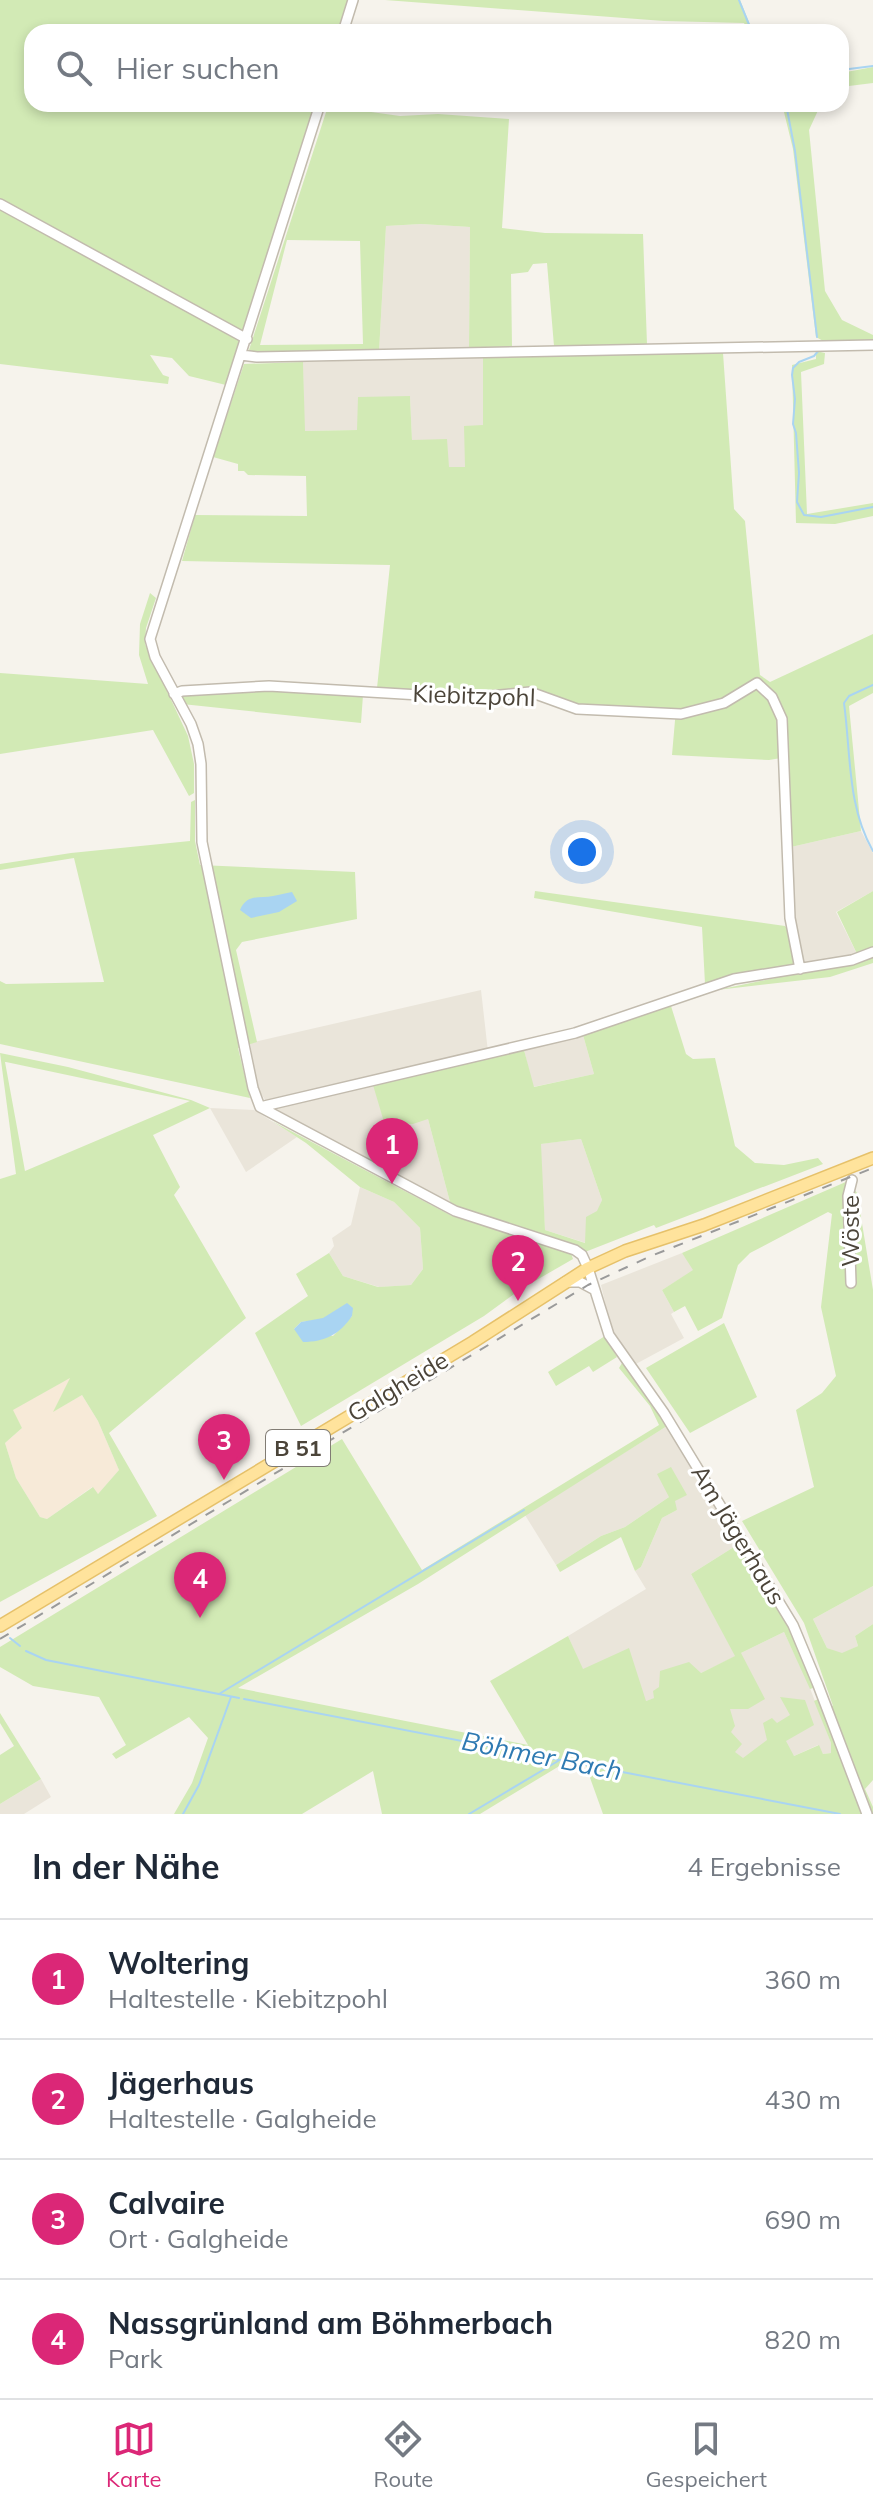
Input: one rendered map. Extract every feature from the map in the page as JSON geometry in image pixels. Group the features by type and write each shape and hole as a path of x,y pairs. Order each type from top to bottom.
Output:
{"main road":[{"name":"B 51","path":"588,1268 625,1251 704,1225 873,1158"},
{"name":"Galgheide","path":"0,1626 473,1342 588,1268"}],"street":[{"path":"346,24 353,0"},
{"path":"318,112 151,631 151,648 198,744 204,854 250,1073 260,1107 455,1211 575,1250 582,1255 588,1268"},
{"path":"0,204 247,339"},
{"path":"241,355 873,345"},
{"name":"Kiebitzpohl","path":"174,694 269,686 470,698 530,692 577,709 681,714 724,703 757,683 772,697 782,719 790,918 800,969"},
{"path":"260,1107 575,1033 725,982 852,960 873,952"},
{"name":"Wöste","path":"846,1169 860,1189"},
{"name":"Wöste","path":"851,1283 848,1196 852,1180"},
{"name":"Am Jägerhaus","path":"588,1268 609,1335 674,1427 793,1625 867,1814"},
{"path":"564,1282 580,1282 595,1290"}],"shaded area":[{"path":"421,224 470,227 469,348 379,352 386,226"},
{"path":"483,357 483,425 465,467 449,467 412,440 410,396 357,430 304,431 303,362"},
{"path":"861,831 873,853 873,891 836,912 858,956 806,967 801,963 793,917 791,847"},
{"path":"481,990 488,1052 372,1081 428,1119 450,1202 275,1115 258,1089 250,1043"},
{"path":"583,1035 594,1074 533,1087 524,1050"},
{"path":"210,1108 254,1110 297,1137 246,1172"},
{"path":"581,1139 602,1200 586,1243 545,1230 540,1144"},
{"path":"360,1187 394,1202 420,1228 423,1269 411,1285 379,1287 343,1276 329,1253 334,1246 332,1238 351,1225"},
{"path":"682,1253 694,1270 662,1290 684,1338 634,1365 613,1336 601,1285"},
{"path":"71,1377 54,1411 82,1395 98,1421 119,1470 98,1494 92,1487 47,1519 40,1517 16,1478 5,1443 22,1428 12,1410"},
{"path":"667,1426 737,1545 691,1574 736,1656 701,1673 659,1687 655,1698 646,1701 582,1669 568,1636 646,1589 635,1571 641,1567 662,1518 677,1510 669,1497 625,1527 601,1536 556,1565 525,1515"},
{"path":"873,1586 873,1624 855,1636 858,1646 842,1654 827,1648 813,1619"},
{"path":"784,1632 808,1683 832,1753 823,1754 818,1745 794,1756 791,1754 733,1789 724,1718 741,1653"},
{"path":"41,1779 51,1797 24,1814 0,1814 0,1804"}],"green space":[{"path":"0,0 349,0 342,24 24,24 24,112 313,112 226,385 189,376 172,358 150,355 163,375 169,377 168,384 0,364"},
{"path":"385,0 740,0 750,24 664,21"},
{"path":"873,67 873,83 849,86 849,72"},
{"path":"326,112 509,119 502,228 545,233 643,234 647,344 554,346 547,263 533,264 528,272 511,274 512,347 469,348 470,227 421,224 386,226 379,352 248,353","holes":["287,240 360,241 363,344 260,345"]},
{"path":"784,112 817,112 809,130 825,291 842,320 873,335 873,340 825,342 816,337 793,149"},
{"path":"816,351 825,353 824,364 801,372 807,514 873,503 873,516 835,524 796,523 792,365 816,359"},
{"path":"723,353 734,509 745,521 760,675 770,682 873,634 873,693 849,706 861,831 791,847 787,757 769,760 672,755 676,709 579,704 532,688 471,692 377,688 390,565 182,561 195,515 307,516 306,476 248,475 238,471 238,464 213,457 244,364 303,362 305,431 357,430 358,397 410,396 412,440 447,439 449,467 465,467 464,426 483,425 483,357"},
{"path":"150,593 156,598 146,628 145,644 188,736 194,764 194,793 189,796 153,730 0,754 0,673 148,684 139,655 140,624"},
{"path":"273,690 363,695 361,723 182,704 183,695"},
{"path":"195,800 195,841 200,865 355,872 357,919 242,942 236,950 257,1042 238,1048 250,1098 0,1044 0,981 6,984 104,982 74,858 0,870 0,864 190,841 191,802"},
{"path":"535,891 785,926 791,934 796,962 792,967 705,984 702,927 534,898"},
{"path":"873,891 873,950 858,956 837,912"},
{"path":"873,955 873,963 830,977 717,990 828,967"},
{"path":"671,1006 686,1054 693,1059 715,1058 735,1146 755,1163 784,1165 818,1158 823,1164 585,1252 579,1247 458,1208 450,1202 428,1119 413,1124 384,1122 373,1085 524,1050 534,1087 594,1074 583,1035","holes":["581,1139 602,1200 597,1211 586,1217 585,1243 545,1230 541,1144"]},
{"path":"0,1053 68,1067 191,1100 210,1108 153,1135 180,1187 174,1195 246,1318 109,1433 157,1516 0,1602 0,1179 16,1174","holes":["6,1062 190,1101 25,1171","70,1378 53,1412 82,1395 98,1421 119,1470 98,1494 93,1487 47,1519 40,1517 16,1478 5,1443 22,1428 13,1410"]},
{"path":"272,1121 452,1216 571,1253 573,1259 301,1426 255,1333 308,1296 296,1274 329,1253 343,1276 378,1287 411,1285 423,1269 420,1228 394,1202 360,1187 306,1143","holes":["352,1316 333,1336 294,1329 301,1322"]},
{"path":"848,1181 857,1193 873,1290 873,1586 813,1619 827,1648 842,1653 858,1646 855,1636 873,1624 873,1780 865,1789 873,1814 870,1814 827,1703 833,1706 804,1623 742,1521 814,1487 796,1410 822,1393 836,1376 821,1307 832,1214 828,1212 750,1253 738,1265 722,1318 698,1331 685,1306 674,1312 662,1290 693,1270 682,1253"},
{"path":"724,1323 757,1397 690,1433 646,1368"},
{"path":"605,1336 617,1357 593,1372 589,1366 556,1386 548,1372"},
{"path":"622,1363 651,1399 667,1426 418,1584 238,1688 528,1745 490,1681 568,1636 583,1669 629,1648 646,1701 654,1698 653,1691 659,1687 660,1671 689,1662 701,1673 735,1656 691,1574 737,1545 792,1629 816,1687 810,1689 784,1632 741,1653 765,1699 748,1709 730,1709 735,1726 731,1732 742,1744 735,1752 743,1758 767,1740 763,1723 772,1718 777,1723 790,1715 780,1697 805,1700 814,1725 786,1741 794,1756 819,1745 823,1754 831,1753 831,1743 814,1701 820,1698 863,1814 603,1814 584,1761 571,1759 480,1814 382,1814 373,1771 302,1814 174,1814 192,1783 208,1738 189,1717 116,1759 112,1754 126,1745 99,1697 33,1686 0,1667 0,1647 342,1439 422,1570 659,1425 650,1406 619,1368"},
{"path":"671,1467 687,1495 675,1501 677,1510 662,1518 641,1567 635,1571 621,1537 560,1572 556,1565 601,1536 625,1527 669,1497 657,1474"},
{"path":"0,1713 41,1779 0,1804 0,1755 14,1746 0,1723"}],"water":[{"path":"292,892 297,901 279,912 251,918 240,910 250,899"},
{"path":"347,1303 353,1308 352,1316 331,1336 303,1342 294,1329 301,1322 323,1318"}],"waterway":[{"path":"739,0 749,24"},
{"path":"849,69 873,66"},
{"path":"788,112 817,337"},
{"path":"819,350 793,368 793,424 799,473 797,502 804,515 821,517 873,507"},
{"path":"873,685 849,696 844,703 854,798 873,851"},
{"path":"219,1694 524,1510"},
{"name":"Böhmer Bach","path":"10,1638 20,1646"},
{"name":"Böhmer Bach","path":"26,1651 46,1660 239,1698"},
{"path":"183,1814 199,1785 231,1697"},
{"name":"Böhmer Bach","path":"244,1699 840,1814"},
{"path":"469,1814 558,1761"}],"railway":[{"path":"0,1639 588,1285 651,1256 873,1168"}],"place":[{"name":"Woltering","path":"392,1184"},
{"name":"Jägerhaus","path":"518,1301"},
{"name":"Calvaire","path":"224,1480"},
{"name":"Nassgrünland am Böhmerbach","path":"200,1618"}]}
